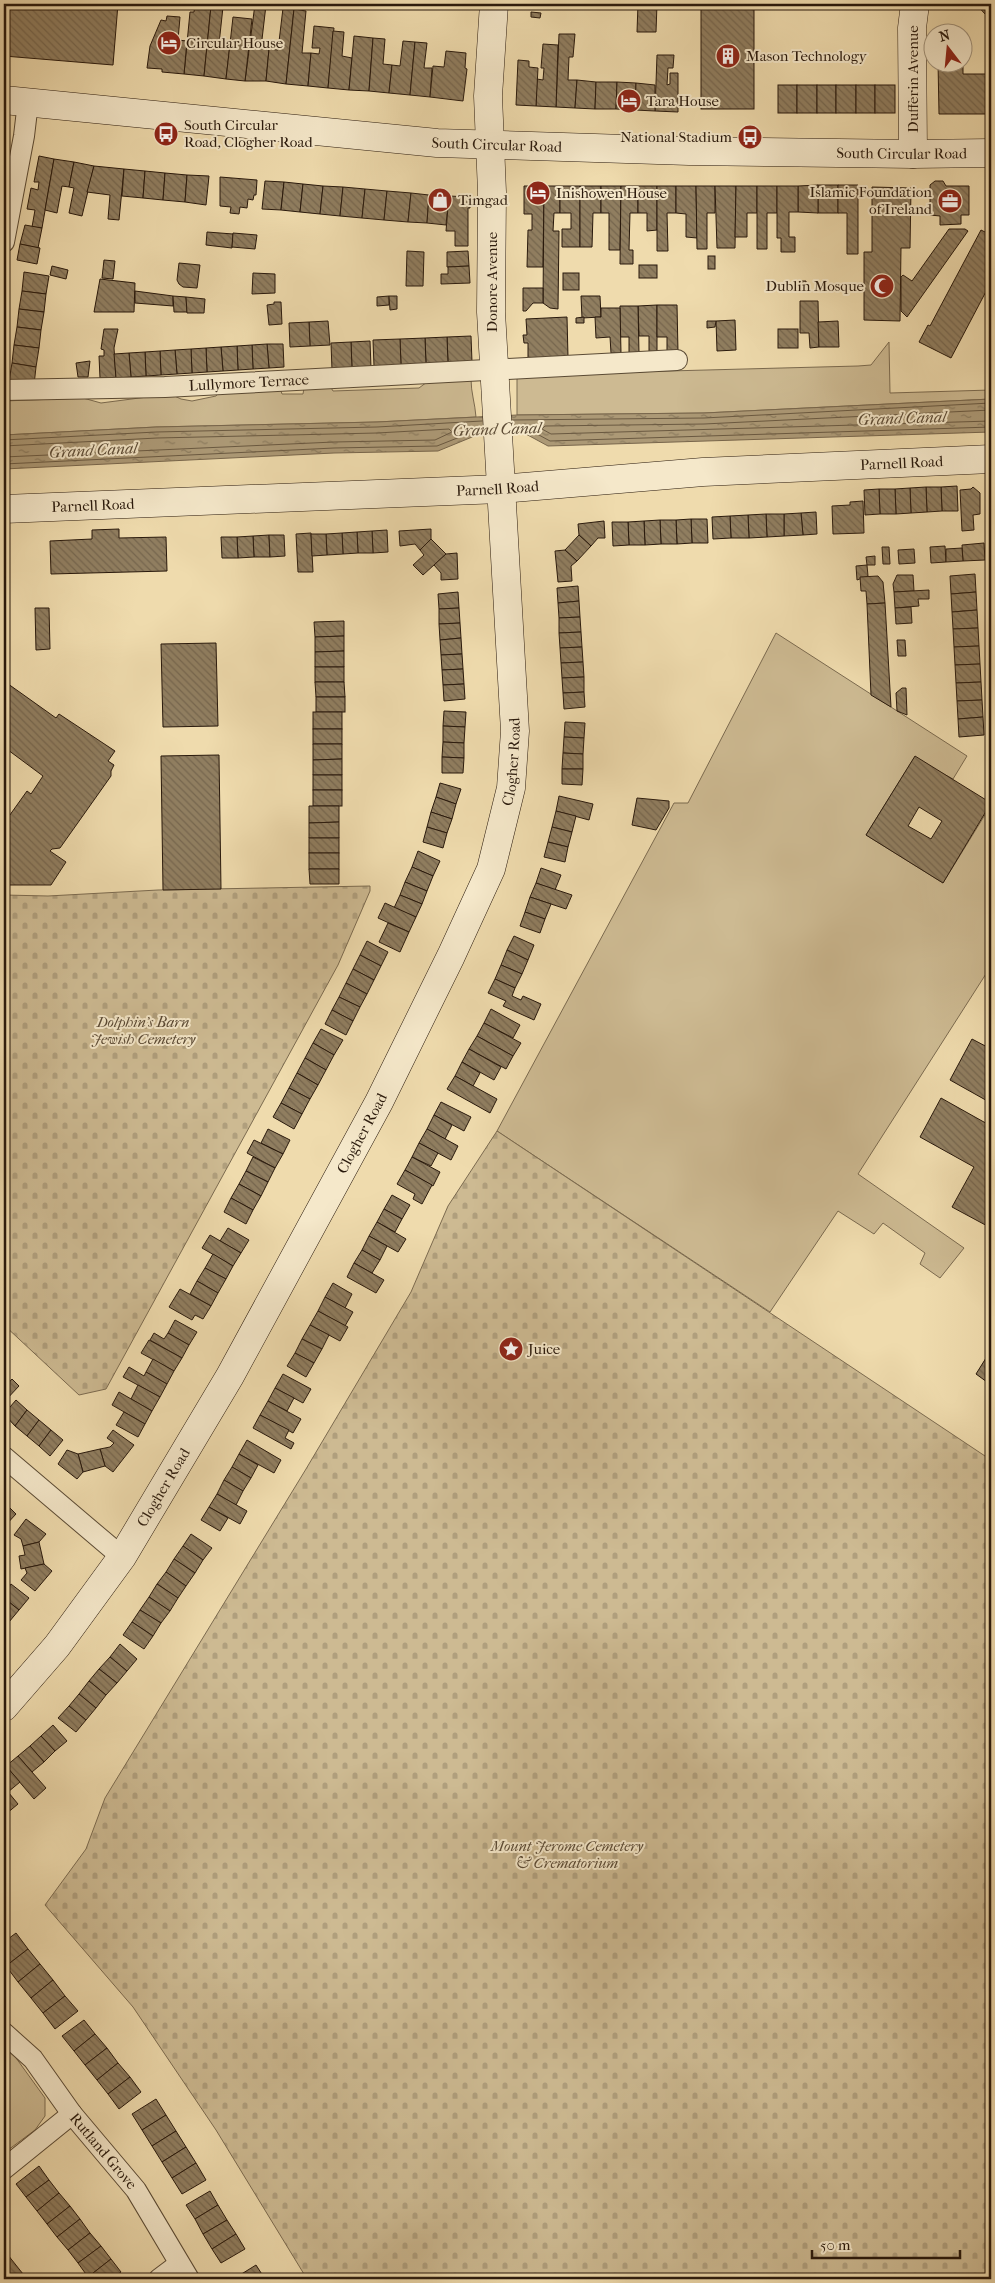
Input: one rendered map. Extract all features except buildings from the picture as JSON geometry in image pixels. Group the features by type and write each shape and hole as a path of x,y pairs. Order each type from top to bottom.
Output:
{"street":[{"name":"Donore Avenue","path":"494,4 488,96 492,192 491,296 499,480"},
{"name":"Dufferin Avenue","path":"913,154 912,28 916,4"},
{"name":"South Circular Road","path":"16,101 437,143 689,151 913,154 991,152"},
{"path":"4,242 24,136 16,101"},
{"name":"Lullymore Terrace","path":"4,390 165,387 494,375 677,360"},
{"name":"Parnell Road","path":"4,508 499,480 991,464"},
{"name":"Clogher Road","path":"4,1707 57,1646 122,1558 230,1376 369,1119 451,956 491,869 511,788 515,732 499,480"},
{"path":"4,1457 122,1558"},
{"path":"4,2033 33,2059 72,2114"},
{"name":"Rutland Grove","path":"4,2169 72,2114 136,2190 184,2272 159,2279"}],"green space":[{"path":"889,342 890,393 991,390 991,399 704,413 517,415 517,375 871,365"},
{"path":"431,379 471,379 476,417 377,422 156,427 4,435 4,401 83,398 101,403 170,394 192,401 216,396 221,390 280,388 282,394 303,394 304,388 330,386 333,391 419,388"},
{"path":"776,633 967,756 953,779 914,758 866,835 943,883 991,805 991,966 858,1174 964,1248 940,1278 920,1264 925,1253 883,1223 874,1234 838,1211 770,1312 497,1131 674,803 688,803"},
{"name":"Dolphin's Barn Jewish Cemetery","path":"370,886 370,891 338,965 106,1389 79,1395 4,1325 4,895 48,896 158,890"},
{"name":"Mount Jerome Cemetery & Crematorium","path":"497,1131 991,1460 991,2279 307,2279 216,2130 133,2007 45,1905 86,1849 105,1798 306,1469 411,1292 448,1206"},
{"path":"4,2046 11,2051 45,2098 45,2116 35,2130 4,2153"}],"water":[{"name":"Grand Canal","path":"991,399 991,432 548,446 524,433 477,435 438,451 334,453 4,469 4,435 156,427 377,422 517,415 704,413"}],"place":[{"name":"Circular House","path":"169,43"},
{"name":"Mason Technology","path":"728,56"},
{"name":"Tara House","path":"629,101"},
{"name":"South Circular Road, Clogher Road","path":"166,134"},
{"name":"National Stadium","path":"750,137"},
{"name":"Inishowen House","path":"538,193"},
{"name":"Timgad","path":"440,200"},
{"name":"Islamic Foundation of Ireland","path":"950,201"},
{"name":"Dublin Mosque","path":"882,286"},
{"name":"Juice","path":"511,1349"}]}
